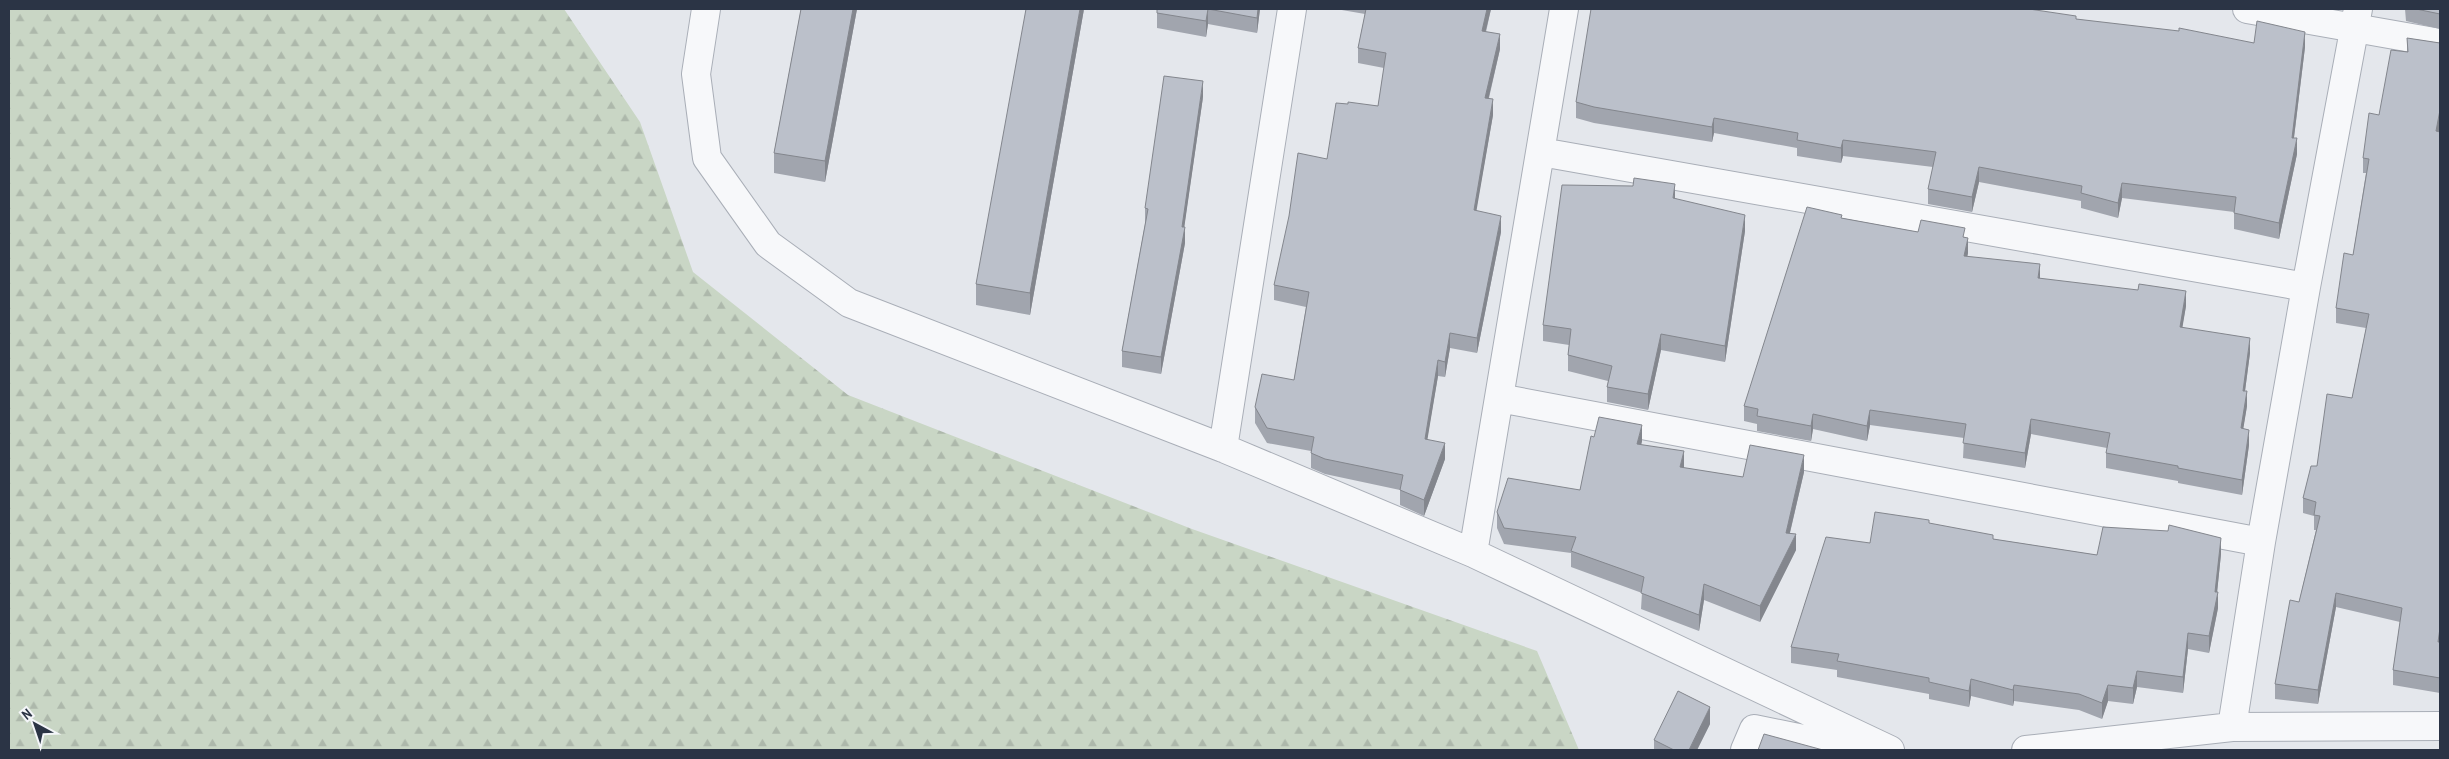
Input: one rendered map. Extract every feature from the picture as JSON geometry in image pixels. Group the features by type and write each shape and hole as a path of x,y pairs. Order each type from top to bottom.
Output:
{"street":[{"path":"706,9 696,74 707,158 768,244 849,303 1223,448 1473,553 1890,750"},
{"path":"1223,448 1292,9"},
{"path":"1473,553 1564,9"},
{"path":"2247,9 2356,18 2440,43"},
{"path":"2232,727 2261,542 2356,18"},
{"path":"1541,152 2306,287"},
{"path":"1499,398 2261,542"},
{"path":"2026,750 2232,727 2440,726"},
{"path":"1745,750 1754,729 1856,750"}],"green space":[{"path":"9,9 564,9 640,122 693,272 848,395 1192,529 1537,651 1579,750 9,750"}],"building":[{"path":"801,9 853,9 825,161 774,153"},
{"path":"1026,9 1080,9 1030,293 976,284"},
{"path":"1157,9 1208,9 1206,21 1157,13"},
{"path":"1208,9 1258,9 1257,18"},
{"path":"1366,9 1487,9 1482,31 1500,34 1485,98 1493,99 1474,210 1501,216 1477,338 1450,333 1445,362 1438,360 1425,439 1445,443 1424,500 1400,490 1403,475 1325,459 1311,453 1314,437 1267,428 1255,407 1262,374 1294,380 1309,292 1274,285 1289,216 1298,153 1327,159 1336,103 1348,104 1348,102 1378,106 1386,53 1358,48"},
{"path":"1591,9 2029,9 2076,16 2076,19 2179,31 2179,28 2254,43 2257,21 2305,32 2292,138 2297,138 2279,223 2234,213 2236,197 2122,183 2118,203 2081,193 2082,186 1979,167 1972,197 1928,189 1936,152 1843,140 1841,148 1797,140 1798,133 1714,118 1712,127 1594,107 1576,102"},
{"path":"2416,9 2440,9 2440,14"},
{"path":"2407,38 2440,43 2440,110 2436,131 2440,132 2440,628 2438,642 2440,642 2440,678 2393,670 2402,608 2336,593 2318,690 2275,684 2290,600 2299,602 2320,516 2314,515 2316,502 2303,498 2311,466 2317,466 2327,394 2352,398 2369,314 2336,308 2344,253 2353,255 2369,159 2363,158 2369,113 2379,115 2391,50 2408,52"},
{"path":"1164,76 1203,81 1182,227 1185,227 1161,357 1122,351 1148,209 1145,208"},
{"path":"1634,178 1675,184 1673,198 1745,215 1725,346 1661,334 1648,394 1607,387 1612,366 1568,355 1571,329 1543,325 1562,185 1633,186"},
{"path":"1807,207 1842,215 1841,218 1918,232 1921,220 1965,228 1963,237 1968,238 1964,256 2040,264 2038,278 2138,290 2139,284 2186,291 2180,327 2250,338 2243,391 2247,391 2241,428 2249,430 2242,480 2106,453 2110,433 2031,419 2025,453 1963,443 1966,424 1870,410 1867,426 1813,414 1811,426 1757,416 1758,409 1744,406"},
{"path":"1599,417 1642,425 1637,444 1684,451 1680,467 1743,477 1750,445 1804,455 1786,533 1796,534 1760,606 1704,584 1699,615 1641,593 1644,577 1571,551 1576,537 1504,528 1497,512 1508,478 1580,490 1591,436 1594,437"},
{"path":"1875,512 1929,520 1929,523 1993,535 1993,539 2097,555 2103,527 2168,531 2169,525 2221,538 2215,592 2218,592 2209,636 2188,633 2183,677 2137,671 2133,688 2108,685 2102,703 2079,694 2014,685 2013,690 1971,679 1969,691 1929,682 1929,678 1837,661 1839,654 1791,647 1826,537 1870,543"},
{"path":"1678,691 1710,707 1689,750 1674,750 1654,740"},
{"path":"1764,734 1823,750 1758,750"}]}
